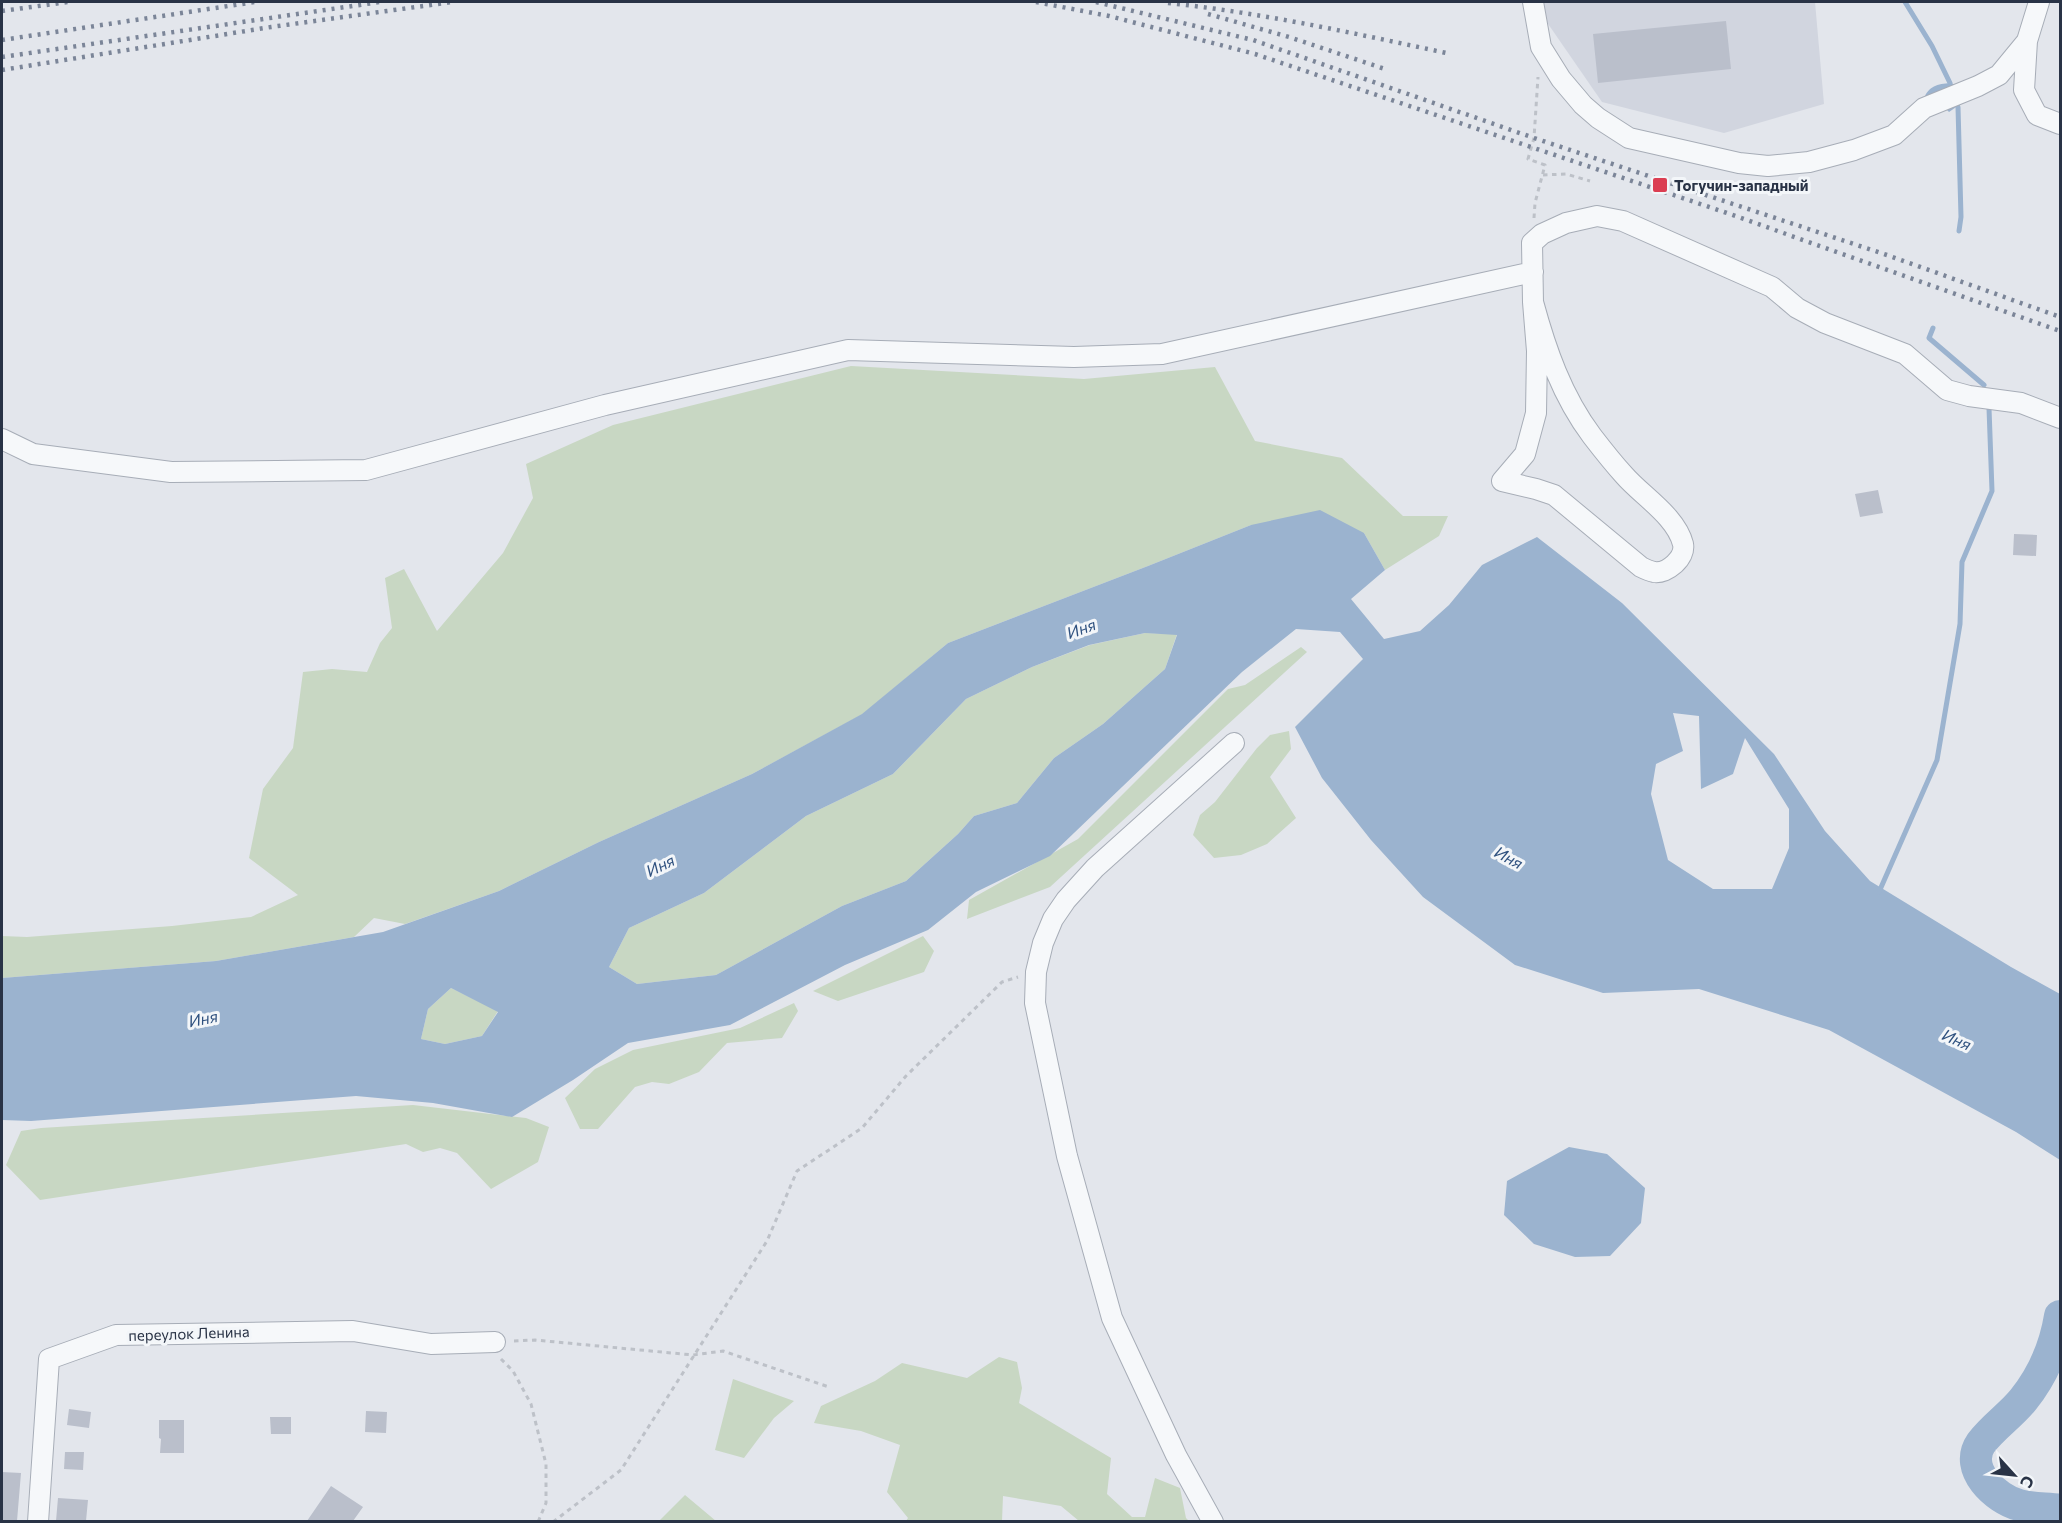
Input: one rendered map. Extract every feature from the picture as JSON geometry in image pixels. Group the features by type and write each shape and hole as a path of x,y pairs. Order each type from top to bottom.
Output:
{"street":[{"path":"1533,2 1540,46 1561,79 1583,105 1629,138 1739,163 1768,166 1809,162 1854,150 1894,135 1924,108 2000,75 2027,40"},
{"path":"2039,2 2027,40 2024,90 2037,115 2061,124"},
{"path":"1533,302 1551,361 1567,397 1591,434 1624,475 1674,526 1683,542 1684,550 1679,559 1668,569 1655,573 1641,567 1554,495 1502,481 1525,454 1536,413 1537,351 1533,302 1532,243 1542,234 1558,227 1597,216 1623,221 1772,287 1797,308 1825,324 1905,354 1947,390 1969,396 2020,403 2061,418"},
{"path":"2,439 33,453 171,472 366,470 605,405 848,350 1074,357 1162,354 1533,272"},
{"path":"1213,1521 1176,1455 1112,1318 1067,1156 1035,1003 1036,972 1042,943 1053,919 1066,900 1095,868 1234,743"},
{"name":"переулок Ленина","path":"38,1521 49,1359 116,1335 353,1331 431,1344 489,1343"}],"path":[{"path":"1532,243 1535,203 1545,165 1528,159 1534,138 1540,46"},
{"path":"1543,175 1566,174 1590,181"},
{"path":"553,1521 621,1470 767,1241 797,1171 862,1128 906,1076 1002,982 1036,972"},
{"path":"489,1343 535,1340 693,1355 723,1351 829,1387"},
{"path":"489,1343 513,1371 531,1404 546,1464 546,1503 538,1521"}],"shaded area":[{"path":"1541,2 1815,2 1824,104 1724,133 1602,102 1544,18"}],"green space":[{"path":"851,366 1084,379 1215,367 1255,441 1342,458 1403,516 1448,516 1439,536 1385,570 1364,533 1251,525 948,643 863,714 752,774 599,842 499,891 405,924 374,918 354,937 216,961 2,978 2,936 27,937 172,926 251,917 298,895 249,858 263,789 293,748 303,672 332,669 367,672 380,643 392,628 385,578 404,569 437,631 503,553 533,498 526,464 613,425"},
{"path":"1145,633 1177,634 1165,669 1103,724 1054,758 1017,803 974,816 958,834 906,881 842,906 716,975 637,984 609,967 629,928 704,893 806,816 893,774 966,699 1032,667 1090,645"},
{"path":"1301,647 1307,652 1050,887 967,919 969,900 1078,839 1228,689 1245,685"},
{"path":"1289,731 1291,749 1270,777 1296,818 1267,844 1241,855 1214,858 1193,835 1200,815 1215,802 1270,735"},
{"path":"923,936 934,951 924,972 838,1001 813,991"},
{"path":"451,988 498,1011 482,1036 445,1044 421,1039 428,1009"},
{"path":"794,1003 798,1011 782,1038 727,1043 699,1072 669,1084 652,1082 635,1087 598,1129 580,1129 565,1098 595,1069 633,1050 740,1028"},
{"path":"413,1105 526,1118 549,1127 538,1162 491,1189 457,1153 440,1148 423,1152 406,1144 40,1200 6,1165 21,1131 41,1128"},
{"path":"999,1357 1017,1362 1022,1388 1019,1403 1111,1458 1107,1494 1132,1517 1145,1517 1155,1478 1180,1488 1186,1518 1189,1521 1079,1521 1061,1506 1003,1496 1002,1521 906,1521 908,1518 887,1492 900,1445 861,1431 814,1423 821,1406 875,1381 902,1363 967,1378"},
{"path":"733,1379 794,1401 774,1418 744,1458 715,1450"},
{"path":"685,1495 716,1521 659,1521"}],"water":[{"path":"1950,83 1957,85 1962,103 1949,112 1924,99 1934,86"},
{"name":"Иня","path":"1320,510 1364,533 1385,570 1351,599 1384,639 1420,631 1449,605 1482,565 1537,537 1622,603 1774,754 1825,831 1870,881 2011,967 2060,994 2060,1160 2016,1132 1829,1030 1699,989 1603,993 1515,965 1423,897 1371,840 1322,778 1295,727 1363,659 1340,632 1296,629 1242,672 1050,856 976,892 928,930 845,965 730,1025 628,1043 512,1117 433,1103 356,1096 31,1121 2,1120 2,978 216,961 383,932 499,891 599,842 752,774 862,714 948,643 1251,525","holes":["1145,633 1177,635 1165,669 1103,724 1054,758 1017,803 974,816 958,834 906,881 842,906 716,975 637,984 609,967 629,928 704,893 806,816 893,774 966,699 1032,667 1089,645","1673,713 1699,716 1701,789 1733,774 1745,738 1789,809 1789,848 1772,889 1713,889 1668,860 1651,794 1656,764 1683,751","451,988 498,1012 482,1036 445,1044 421,1039 428,1009"]},
{"path":"1569,1147 1607,1154 1645,1188 1641,1223 1610,1256 1575,1257 1534,1244 1504,1215 1507,1181"}],"building":[{"path":"1726,21 1731,69 1598,83 1593,34"},
{"path":"1878,490 1883,513 1860,517 1855,494"},
{"path":"2014,534 2037,535 2036,556 2013,555"},
{"path":"69,1409 91,1412 89,1428 67,1425"},
{"path":"366,1411 387,1412 386,1433 365,1432"},
{"path":"270,1417 291,1417 291,1434 271,1434"},
{"path":"159,1420 184,1420 184,1453 160,1453"},
{"path":"65,1452 84,1452 83,1470 64,1469"},
{"path":"2,1472 21,1473 17,1521 2,1521"},
{"path":"331,1486 363,1507 353,1521 307,1521"},
{"path":"58,1498 88,1500 86,1521 56,1521"}],"waterway":[{"path":"1905,2 1932,46 1950,83"},
{"path":"1958,107 1961,217 1959,231"},
{"path":"1933,328 1929,338 1984,385"},
{"path":"1879,892 1937,760 1960,624 1962,562 1992,491 1989,408"},
{"path":"2060,1316 2055,1339 2037,1381 2018,1405 1981,1443 1976,1463 1985,1482 1992,1490 2010,1502 2029,1507 2060,1510"}],"railway":[{"path":"2,11 68,2"},
{"path":"2,40 255,2"},
{"path":"2,57 380,2"},
{"path":"2,70 271,27 452,2"},
{"path":"1036,2 1109,16 1255,54 1724,212 2060,331"},
{"path":"1096,2 1253,40 1534,138 1887,255 2060,317"},
{"path":"1168,3 1275,18 1451,54"},
{"path":"1208,14 1289,37 1385,69"}],"place":[{"name":"Тогучин-западный","path":"1660,185"}]}
